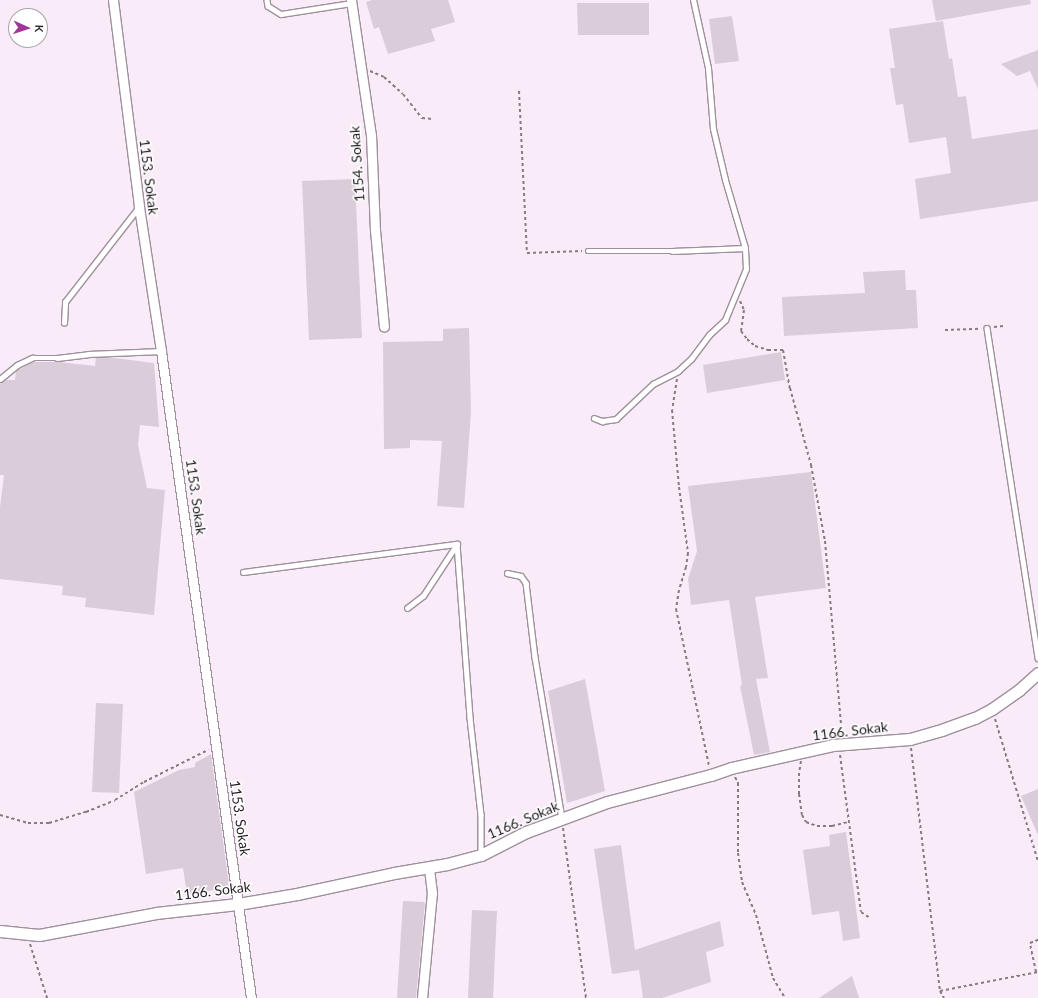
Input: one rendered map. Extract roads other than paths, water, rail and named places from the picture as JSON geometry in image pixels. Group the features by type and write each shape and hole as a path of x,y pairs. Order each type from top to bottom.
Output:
{"street":[{"name":"1153. Sokak","path":"113,0 139,207 161,351 251,998"},
{"name":"1154. Sokak","path":"351,2 371,135 375,230 384,327"},
{"name":"1166. Sokak","path":"0,931 39,935 156,913 238,904 429,867 481,855 526,832 607,802 711,775 731,768 843,745 910,739 944,729 975,718 992,709 1019,690 1038,673"},
{"path":"422,998 432,893 429,867"}],"lane":[{"path":"267,0 268,6 281,14 351,2"},
{"path":"594,418 602,421 616,419 653,384 678,371 691,359 709,335 725,320 746,269 745,248 725,180 713,129 708,68 693,0"},
{"path":"64,323 65,302 139,207"},
{"path":"588,251 672,251 745,248"},
{"path":"987,328 1038,658"},
{"path":"0,379 17,365 32,358 161,351"},
{"path":"243,572 457,544"},
{"path":"407,608 423,596 457,544"},
{"path":"457,544 470,718 482,815 481,855"},
{"path":"507,573 521,576 526,583 535,657 562,819"}]}
